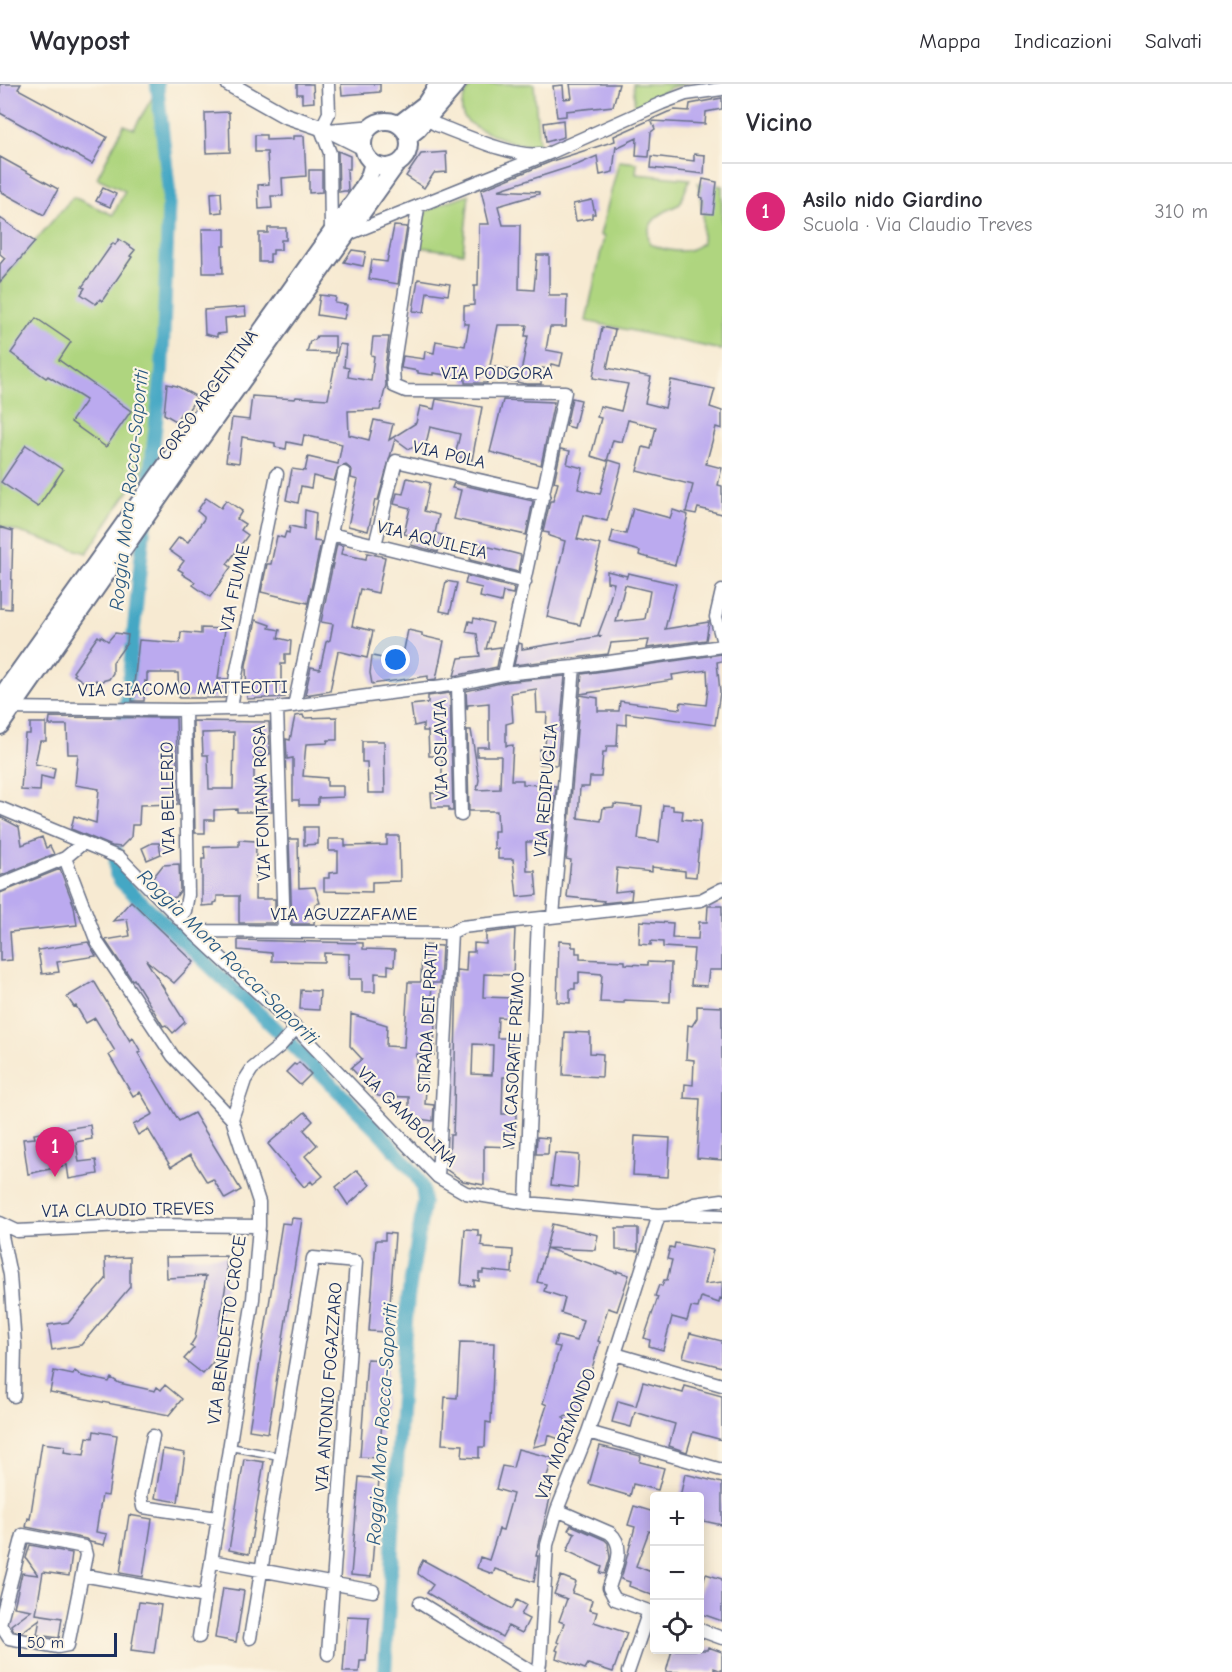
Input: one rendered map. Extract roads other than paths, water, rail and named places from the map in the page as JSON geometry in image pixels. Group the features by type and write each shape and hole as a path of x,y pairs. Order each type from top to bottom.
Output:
{"main road":[{"path":"438,84 404,130 408,153 396,165 386,167 372,163 363,147 364,134 369,128 384,120 404,130 418,129 457,84"},
{"name":"CORSO ARGENTINA","path":"4,705 138,529 339,234 369,177 372,163"},
{"name":"CORSO ARGENTINA","path":"4,705 139,501 339,234 396,165"},
{"path":"0,726 4,705"}],"street":[{"path":"229,84 284,115 326,130 363,147"},
{"path":"327,84 329,113 326,130 339,234 418,208 662,103 686,94 722,89"},
{"path":"427,119 437,125 513,152 531,156 552,152"},
{"path":"326,130 369,128"},
{"name":"VIA PODGORA","path":"418,208 393,368 394,386 406,391 565,392 504,674"},
{"name":"VIA POLA","path":"375,545 396,461 544,495"},
{"path":"294,706 344,473"},
{"name":"VIA FIUME","path":"231,709 277,474"},
{"name":"VIA AQUILEIA","path":"331,534 525,582"},
{"path":"722,591 716,617 722,639"},
{"name":"VIA GIACOMO MATTEOTTI","path":"4,705 134,710 277,708 458,684 504,674 574,667 722,646"},
{"name":"VIA REDIPUGLIA","path":"553,916 574,667"},
{"name":"VIA OSLAVIA","path":"458,684 461,815"},
{"name":"VIA FONTANA ROSA","path":"277,708 284,932"},
{"name":"VIA BELLERIO","path":"179,918 185,911 188,895 185,710"},
{"path":"0,807 115,856 192,931"},
{"path":"0,885 65,858 83,843"},
{"path":"65,858 97,942 173,1056 232,1119 245,1080 252,1069 288,1037"},
{"name":"VIA AGUZZAFAME","path":"192,931 451,933 462,927 701,900 722,889"},
{"name":"VIA CASORATE PRIMO","path":"526,1203 538,919"},
{"name":"VIA GAMBOLINA","path":"192,931 288,1037 438,1178 466,1193 526,1203 659,1215 722,1216"},
{"name":"STRADA DEI PRATI","path":"438,1178 451,933"},
{"name":"VIA BENEDETTO CROCE","path":"199,1637 253,1299 259,1226 259,1202 232,1119"},
{"path":"673,1214 695,1204 722,1200"},
{"name":"VIA MORIMONDO","path":"537,1672 540,1662 547,1545 557,1510 588,1432 615,1354 659,1215"},
{"path":"0,1224 10,1275 15,1345 14,1396"},
{"name":"VIA CLAUDIO TREVES","path":"0,1224 17,1231 146,1225 259,1226"},
{"name":"VIA ANTONIO FOGAZZARO","path":"250,1638 313,1258 356,1262 328,1654"},
{"path":"615,1354 722,1384"},
{"path":"588,1432 722,1470"},
{"path":"153,1436 141,1496 143,1508 217,1518"},
{"path":"557,1510 610,1533 617,1539 620,1550 609,1588 615,1599 650,1611"},
{"path":"23,1535 84,1547 86,1555 82,1575 68,1645 58,1647 9,1638 0,1624 23,1535"},
{"path":"211,1561 373,1591"},
{"path":"82,1575 205,1597"},
{"path":"420,1603 532,1672"},
{"path":"628,1672 650,1617"},
{"path":"704,1632 722,1638"}],"lane":[{"path":"229,1447 279,1456"}],"waterway":[{"name":"Roggia Mora Rocca-Saporiti","path":"148,491 162,371 169,191 157,84"},
{"name":"Roggia Mora Rocca-Saporiti","path":"123,736 145,519"},
{"name":"Roggia Mora Rocca-Saporiti","path":"115,830 116,874 121,882 283,1036 381,1134 415,1174 422,1187 424,1201 408,1298 404,1344 385,1672"}],"place":[{"name":"Asilo nido Giardino","path":"55,1177"}]}
